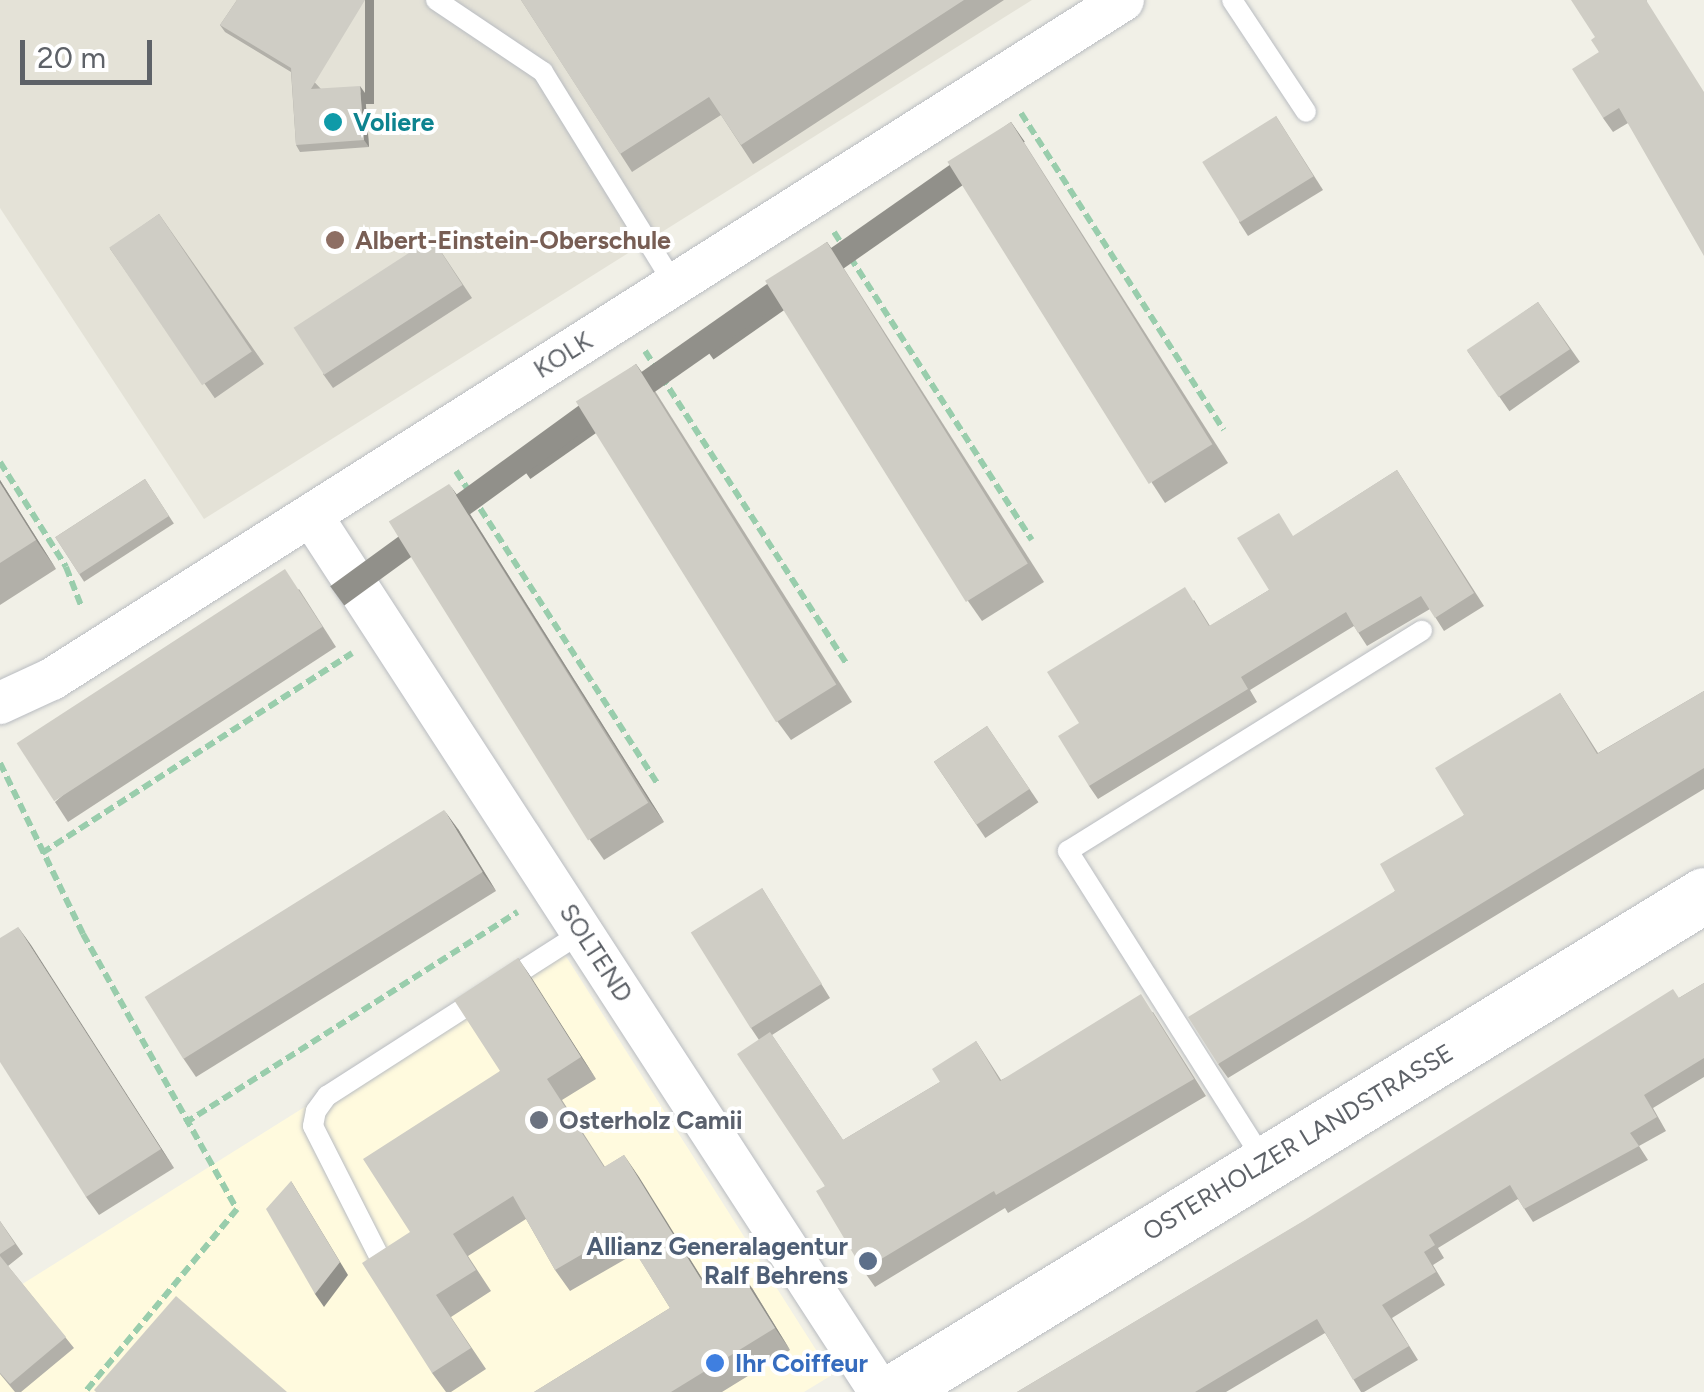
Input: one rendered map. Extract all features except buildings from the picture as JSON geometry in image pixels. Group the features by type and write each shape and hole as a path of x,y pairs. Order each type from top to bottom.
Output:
{"main road":[{"name":"OSTERHOLZER LANDSTRASSE","path":"893,1392 1704,894"}],"street":[{"name":"KOLK","path":"0,703 23,695 98,650 1122,0"},
{"name":"SOLTEND","path":"310,514 880,1392"}],"lane":[{"path":"436,0 544,72 674,284"},
{"path":"1232,0 1306,112"},
{"path":"1264,1162 1068,850 1422,630"},
{"path":"384,1266 313,1126 316,1111 328,1096 582,932"}],"path":[{"path":"999,78 1224,430"},
{"path":"812,197 1032,540"},
{"path":"623,316 846,663"},
{"path":"434,436 657,783"},
{"path":"0,462 66,567 98,650"},
{"path":"42,853 386,631"},
{"path":"0,764 42,853 186,1123 237,1208 85,1392"},
{"path":"186,1123 554,890"}],"shaded area":[{"name":"Albert-Einstein-Oberschule","path":"0,0 1032,0 204,519 0,208"},
{"path":"560,947 832,1375 804,1392 0,1392 0,1298"}],"place":[{"name":"Voliere","path":"333,122"},
{"name":"Albert-Einstein-Oberschule","path":"335,240"},
{"name":"Osterholz Camii","path":"539,1120"},
{"name":"Allianz Generalagentur Ralf Behrens","path":"868,1261"},
{"name":"Ihr Coiffeur","path":"715,1363"}]}
